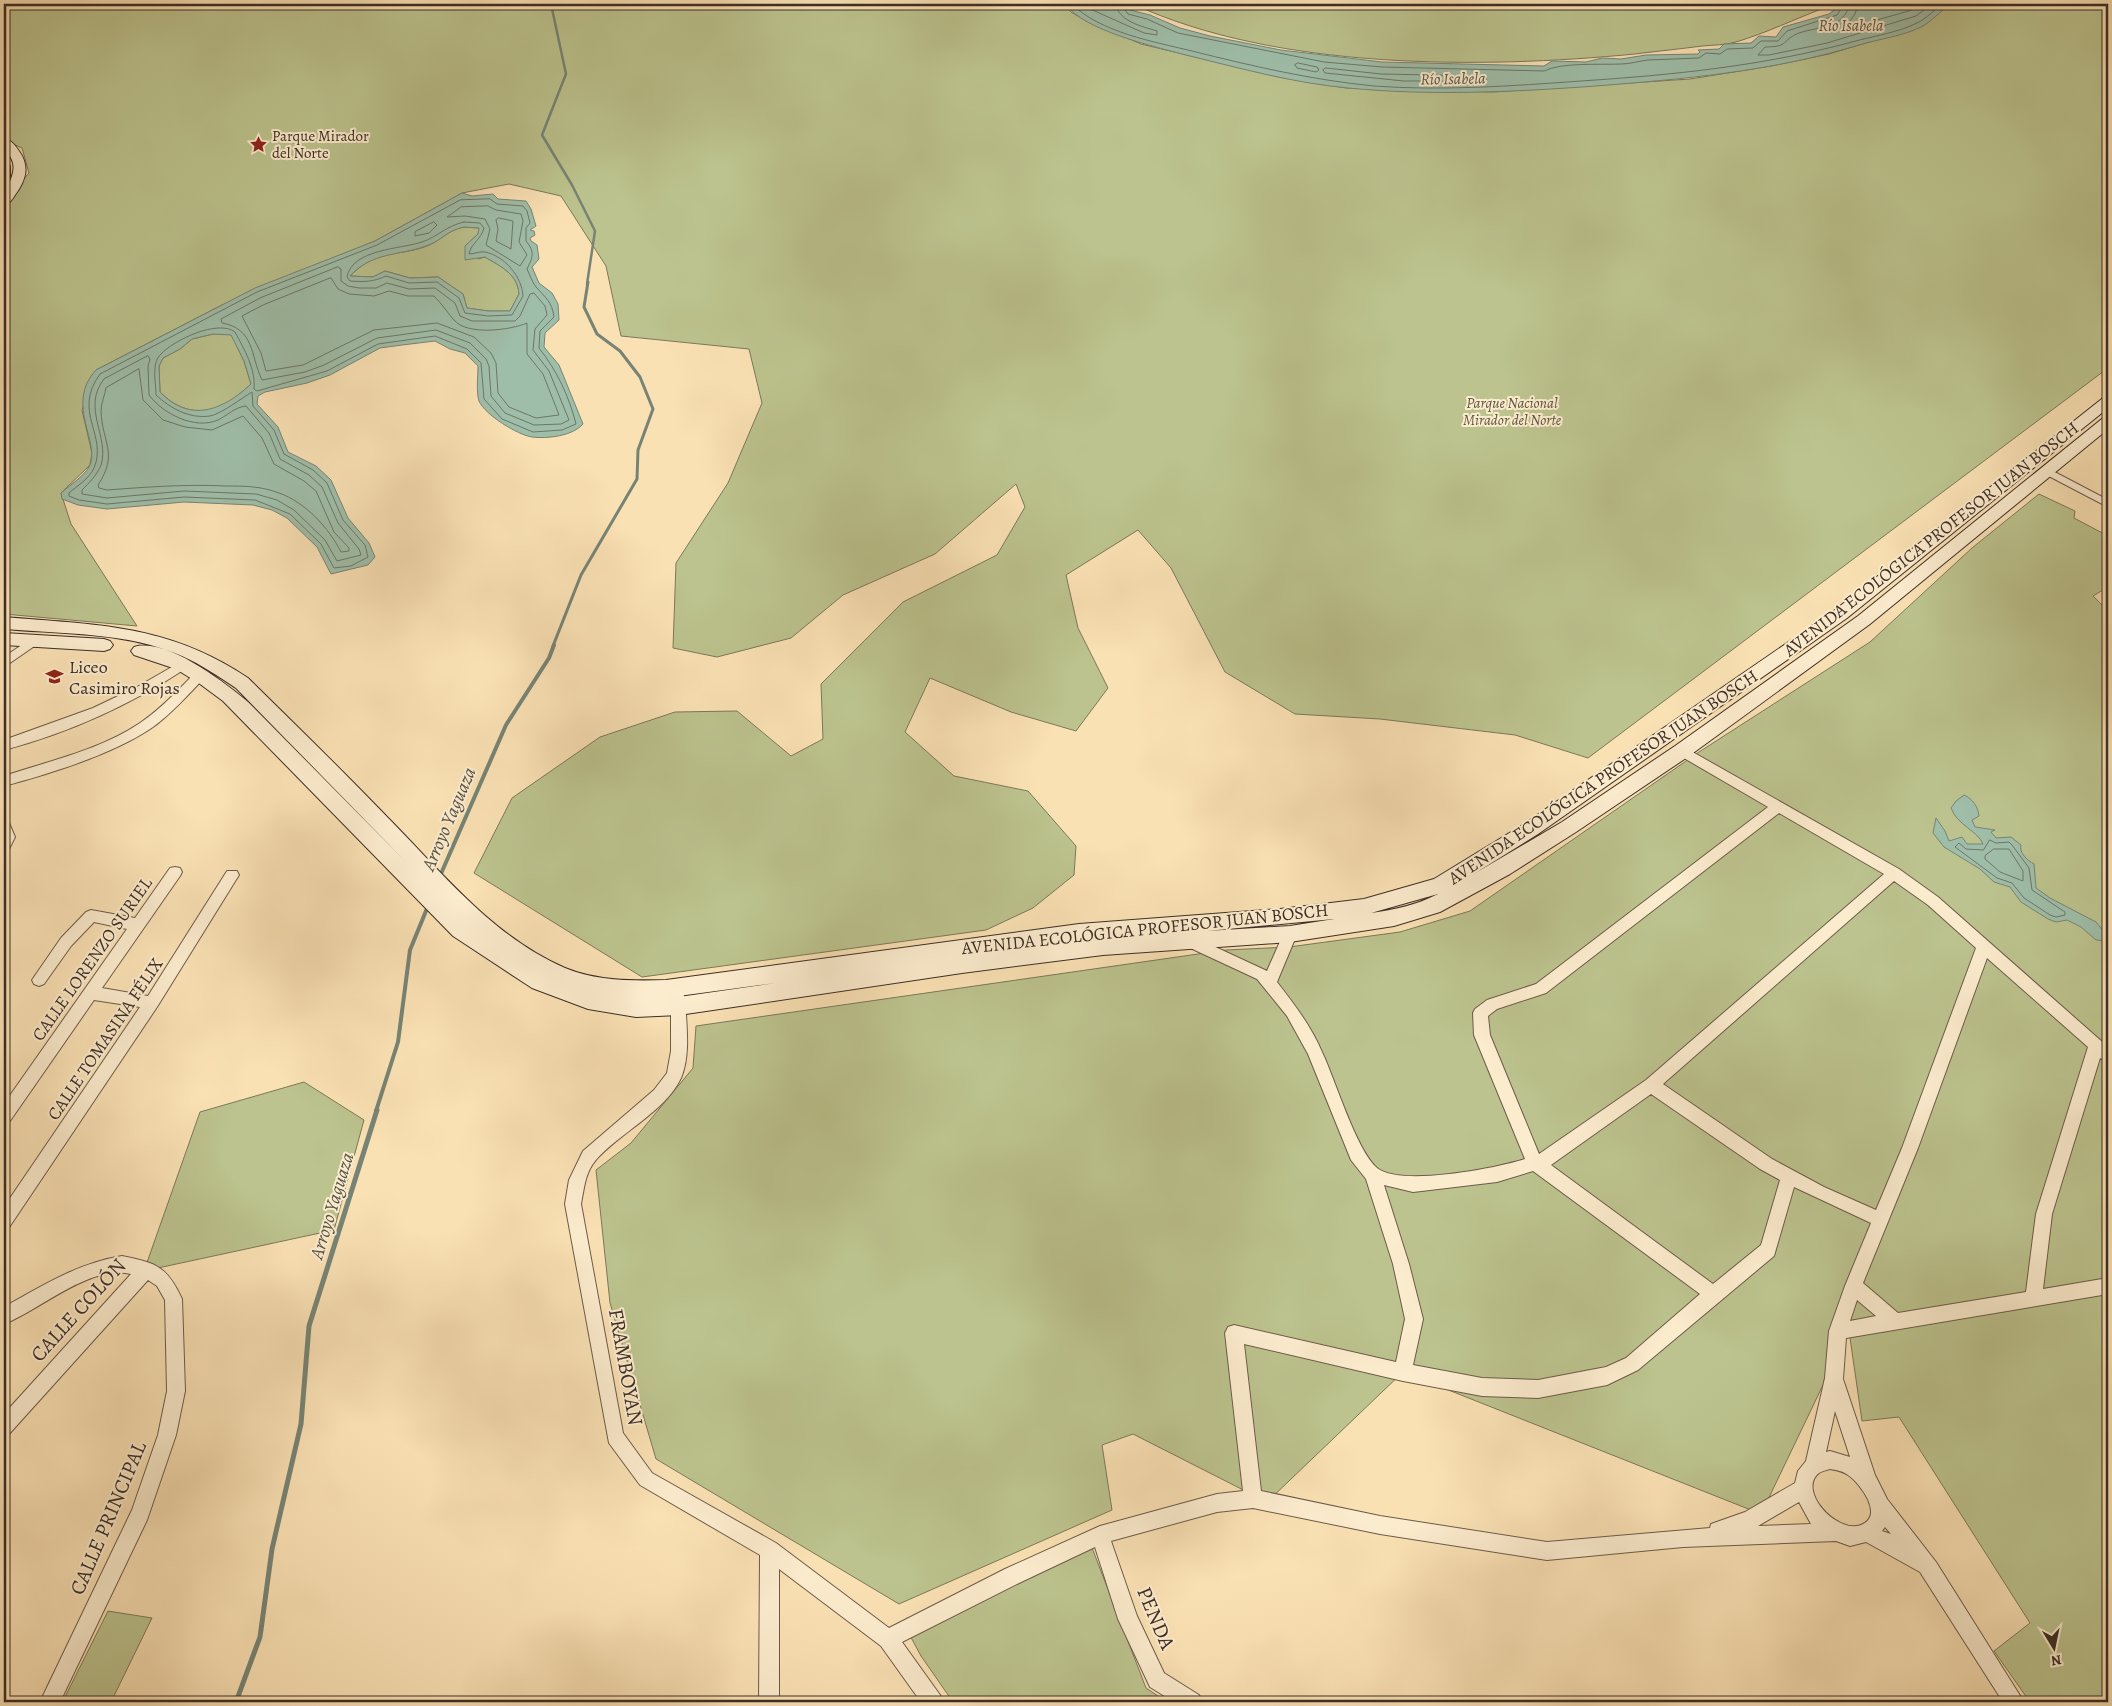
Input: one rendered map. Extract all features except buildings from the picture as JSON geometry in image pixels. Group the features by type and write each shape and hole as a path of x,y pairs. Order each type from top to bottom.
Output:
{"street":[{"path":"4,142 17,156 21,172 19,179 4,201"},
{"path":"4,166 4,179"},
{"name":"AVENIDA ECOLÓGICA PROFESOR JUAN BOSCH","path":"4,639 105,645 161,655 241,707 396,867 540,982 596,1003 636,1008 678,996 1061,934 1280,917 1364,907 1440,886 1531,829 1841,614 2108,401"},
{"name":"AVENIDA ECOLÓGICA PROFESOR JUAN BOSCH","path":"678,996 1103,946 1191,942 1290,934 1394,918 1433,906 1512,863 1682,750 1864,620 2108,421"},
{"path":"2047,471 2108,504"},
{"name":"AVENIDA ECOLÓGICA PROFESOR JUAN BOSCH","path":"4,624 118,634 149,639 179,646 203,656 222,667 242,682 406,848 464,922"},
{"path":"4,663 32,642"},
{"path":"4,745 74,722 142,690 179,668"},
{"path":"4,781 68,760 136,731 160,714 197,678"},
{"path":"1682,750 1777,807 1894,872 1933,901 2108,1056"},
{"path":"1713,1294 1535,1163 1482,1035 1480,1013 1492,1004 1541,989 1777,807"},
{"path":"357,826 375,817"},
{"path":"4,827 8,837 4,845"},
{"name":"CALLE LORENZO SURIEL","path":"4,1116 176,872"},
{"path":"1373,1175 1413,1185 1497,1175 1548,1159 1651,1085 1894,872"},
{"name":"CALLE TOMASINA FÉLIX","path":"4,1221 152,1004 232,875"},
{"path":"39,980 66,942 95,910 139,925"},
{"path":"1269,983 1290,934"},
{"path":"1191,942 1262,975 1292,1012 1315,1052 1356,1155 1373,1175 1401,1264 1414,1319 1403,1372"},
{"path":"1814,1465 1834,1378 1838,1331 1853,1286 1910,1148 1984,947"},
{"path":"92,993 152,1004"},
{"name":"FRAMBOYAN","path":"678,996 679,1051 674,1076 659,1095 589,1156 577,1180 574,1204 615,1437 646,1479 769,1550 888,1639 933,1702"},
{"path":"2033,1300 2044,1214 2096,1045"},
{"path":"1651,1085 1766,1164 1880,1219"},
{"path":"1253,1499 1234,1333 1403,1372 1482,1387 1538,1389 1607,1376 1632,1364 1713,1294 1768,1250 1789,1176"},
{"name":"CALLE PRINCIPAL","path":"4,1316 47,1291 104,1266 122,1264 146,1269 163,1280 173,1299 176,1391 169,1426 140,1513 50,1702"},
{"name":"CALLE COLÓN","path":"4,1427 146,1269"},
{"path":"1853,1286 1895,1322"},
{"path":"1838,1331 2108,1286"},
{"path":"1834,1378 1866,1478"},
{"path":"1928,1569 1886,1542 1866,1533 1847,1535 1836,1532 1826,1526 1813,1513 1805,1498 1804,1488 1808,1470 1814,1465 1830,1460 1849,1465 1866,1478 1872,1486 1879,1504 1928,1569 2014,1702"},
{"path":"1683,1538 1734,1527 1761,1514 1804,1488"},
{"path":"888,1639 1012,1576 1100,1535 1217,1504 1253,1499 1380,1525 1547,1551 1683,1538 1836,1532"},
{"path":"1866,1533 1877,1522 1879,1504"},
{"name":"PENDA","path":"1100,1535 1128,1619 1158,1680 1192,1702"},
{"path":"769,1550 769,1702"}],"green space":[{"name":"Parque Nacional Mirador del Norte","path":"4,4 1066,4 1071,12 1081,18 1141,44 1279,77 1346,88 1493,92 1690,79 1771,66 1829,54 1922,26 1950,4 2108,4 2108,368 1588,758 1515,735 1380,719 1295,714 1225,672 1171,568 1138,530 1066,575 1078,628 1108,688 1076,731 1011,712 930,678 905,732 954,776 1028,791 1076,846 1074,875 1033,908 986,930 642,977 474,873 512,798 600,737 675,712 737,711 791,756 823,739 821,684 903,602 997,555 1025,507 1016,484 935,554 843,595 791,638 717,657 673,648 676,563 728,483 762,403 749,349 621,336 606,266 561,196 509,184 462,193 375,241 220,306 96,370 82,410 92,453 90,465 61,493 71,524 137,626 4,614 4,202 29,173 22,148 4,140"},
{"path":"1133,4 1830,4 1769,30 1728,44 1575,59 1511,62 1446,62 1314,53 1250,42 1189,26"},
{"path":"464,227 480,228 478,234 465,246 478,259 485,257 502,267 515,281 519,294 510,311 488,311 467,308 463,294 438,277 410,278 385,271 373,277 350,276 360,267 379,257 416,250 437,241 453,230"},
{"path":"213,334 231,334 244,361 251,384 240,394 218,407 206,410 183,408 160,392 159,366 163,358 180,349 192,339"},
{"path":"2039,494 2075,511 2074,518 2108,536 2108,587 2093,596 2108,611 2108,1702 2030,1702 1994,1651 2030,1623 1899,1417 1862,1421 1849,1331 1761,1514 1403,1372 1267,1502 1133,1434 1102,1445 1112,1510 899,1604 656,1459 610,1303 596,1170 631,1143 693,1068 696,1026 1226,950 1289,947 1400,932 1470,911 1699,752 1870,642 1972,548"},
{"path":"304,1082 364,1120 334,1230 144,1271 200,1112"},
{"path":"1089,1540 1146,1688 1167,1702 953,1702 921,1656 907,1630"},
{"path":"108,1611 152,1618 111,1702 63,1701"}],"water":[{"name":"Río Isabela","path":"1066,4 1124,4 1130,10 1150,15 1180,28 1281,50 1382,62 1544,66 1552,61 1586,62 1602,58 1621,59 1646,55 1698,54 1700,52 1698,50 1719,49 1724,44 1751,43 1759,36 1776,37 1783,27 1829,14 1842,4 1950,4 1925,25 1907,33 1827,54 1762,68 1696,77 1596,86 1503,91 1410,92 1327,86 1246,70 1121,36 1087,22"},
{"path":"462,193 472,196 493,194 498,199 526,201 531,209 536,226 530,230 534,231 535,235 530,238 537,245 539,259 532,267 539,283 552,293 558,304 559,320 545,333 544,347 559,365 583,424 566,434 545,438 532,437 511,428 495,418 479,401 477,389 478,366 465,353 450,349 435,341 380,348 330,375 307,383 265,392 258,396 257,404 278,427 288,452 316,466 331,480 348,518 369,543 375,557 368,565 331,574 317,547 287,518 272,510 253,505 184,502 107,509 78,505 62,499 61,493 80,478 89,467 92,458 83,410 83,396 87,383 96,370 255,288 375,241","holes":["464,227 479,228 478,234 465,246 465,260 485,257 507,271 515,281 519,294 510,311 488,311 467,308 463,294 438,277 410,278 385,271 373,277 350,276 358,268 376,259 426,246 452,231","213,334 231,335 244,361 251,384 229,401 206,410 183,408 171,402 160,392 159,366 163,358 180,349 192,339"]},
{"path":"1964,795 1978,809 1979,816 1972,820 1975,827 1995,830 1991,832 1996,838 2011,837 2021,845 2022,853 2034,864 2036,888 2050,898 2096,922 2108,937 2108,941 2096,940 2081,927 2067,920 2056,922 2048,919 2021,902 2010,887 1994,882 1980,869 1944,847 1933,833 1936,818 1949,841 1962,837 1967,844 1983,844 1977,835 1958,819 1951,808"}],"waterway":[{"name":"Arroyo Yaguaza","path":"551,4 566,74 542,135 572,185 595,231 587,284"},
{"name":"Arroyo Yaguaza","path":"553,646 581,575 637,479 638,450 653,409 640,377 620,351 597,334 584,307 588,282"},
{"name":"Arroyo Yaguaza","path":"440,876 506,725 549,658 554,645"},
{"name":"Arroyo Yaguaza","path":"376,1111 398,1042 410,950 428,906"},
{"name":"Arroyo Yaguaza","path":"236,1702 260,1637 272,1549 301,1424 309,1326 377,1110"}],"place":[{"name":"Parque Mirador del Norte","path":"258,145"},
{"name":"Liceo Casimiro Rojas","path":"55,677"}]}
